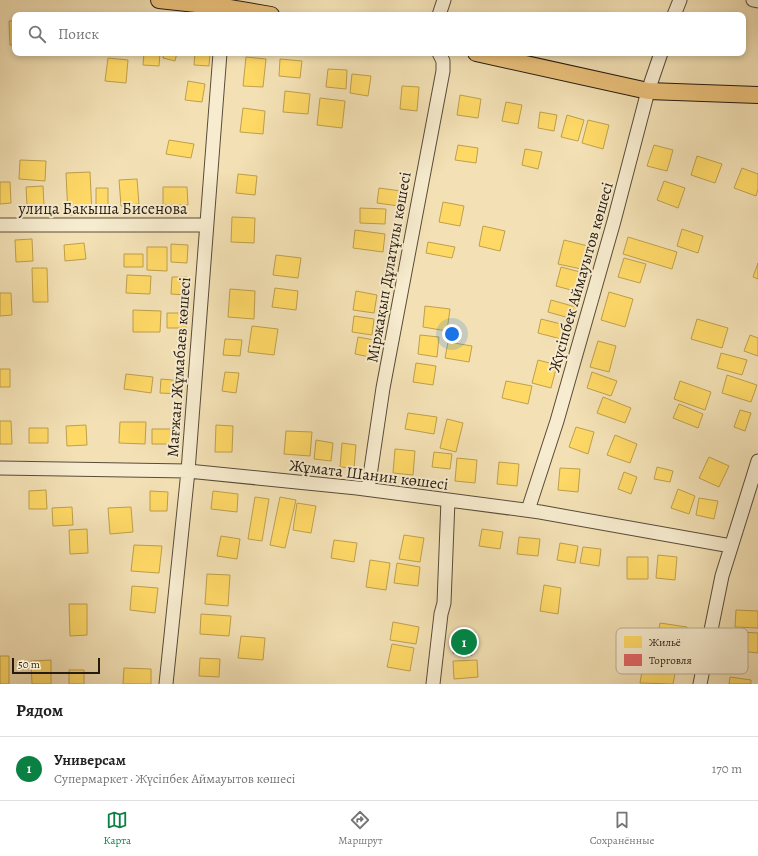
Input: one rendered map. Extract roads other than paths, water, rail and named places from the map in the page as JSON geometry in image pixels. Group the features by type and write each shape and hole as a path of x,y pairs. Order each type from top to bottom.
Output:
{"main road":[{"path":"159,0 224,7 253,12"},
{"path":"490,56 648,90 758,95"}],"street":[{"path":"440,12 444,0"},
{"path":"675,12 680,0"},
{"path":"753,0 758,1"},
{"name":"Мағжан Жұмабаев көшесі","path":"166,684 188,471 220,56"},
{"name":"Міржақып Дұлатұлы көшесі","path":"368,489 383,388 442,71 443,61 440,56"},
{"name":"Жүсіпбек Аймауытов көшесі","path":"528,510 556,421 614,221 648,90 660,56"},
{"name":"улица Бакыша Бисенова","path":"0,225 206,225"},
{"path":"711,628 722,576 758,461"},
{"name":"Жұмата Шанин көшесі","path":"0,468 188,471 368,489 528,510 731,546"},
{"path":"433,684 441,614 444,602 448,500"},
{"path":"700,684 702,674"}],"place":[{"name":"Универсам","path":"464,642"}]}
